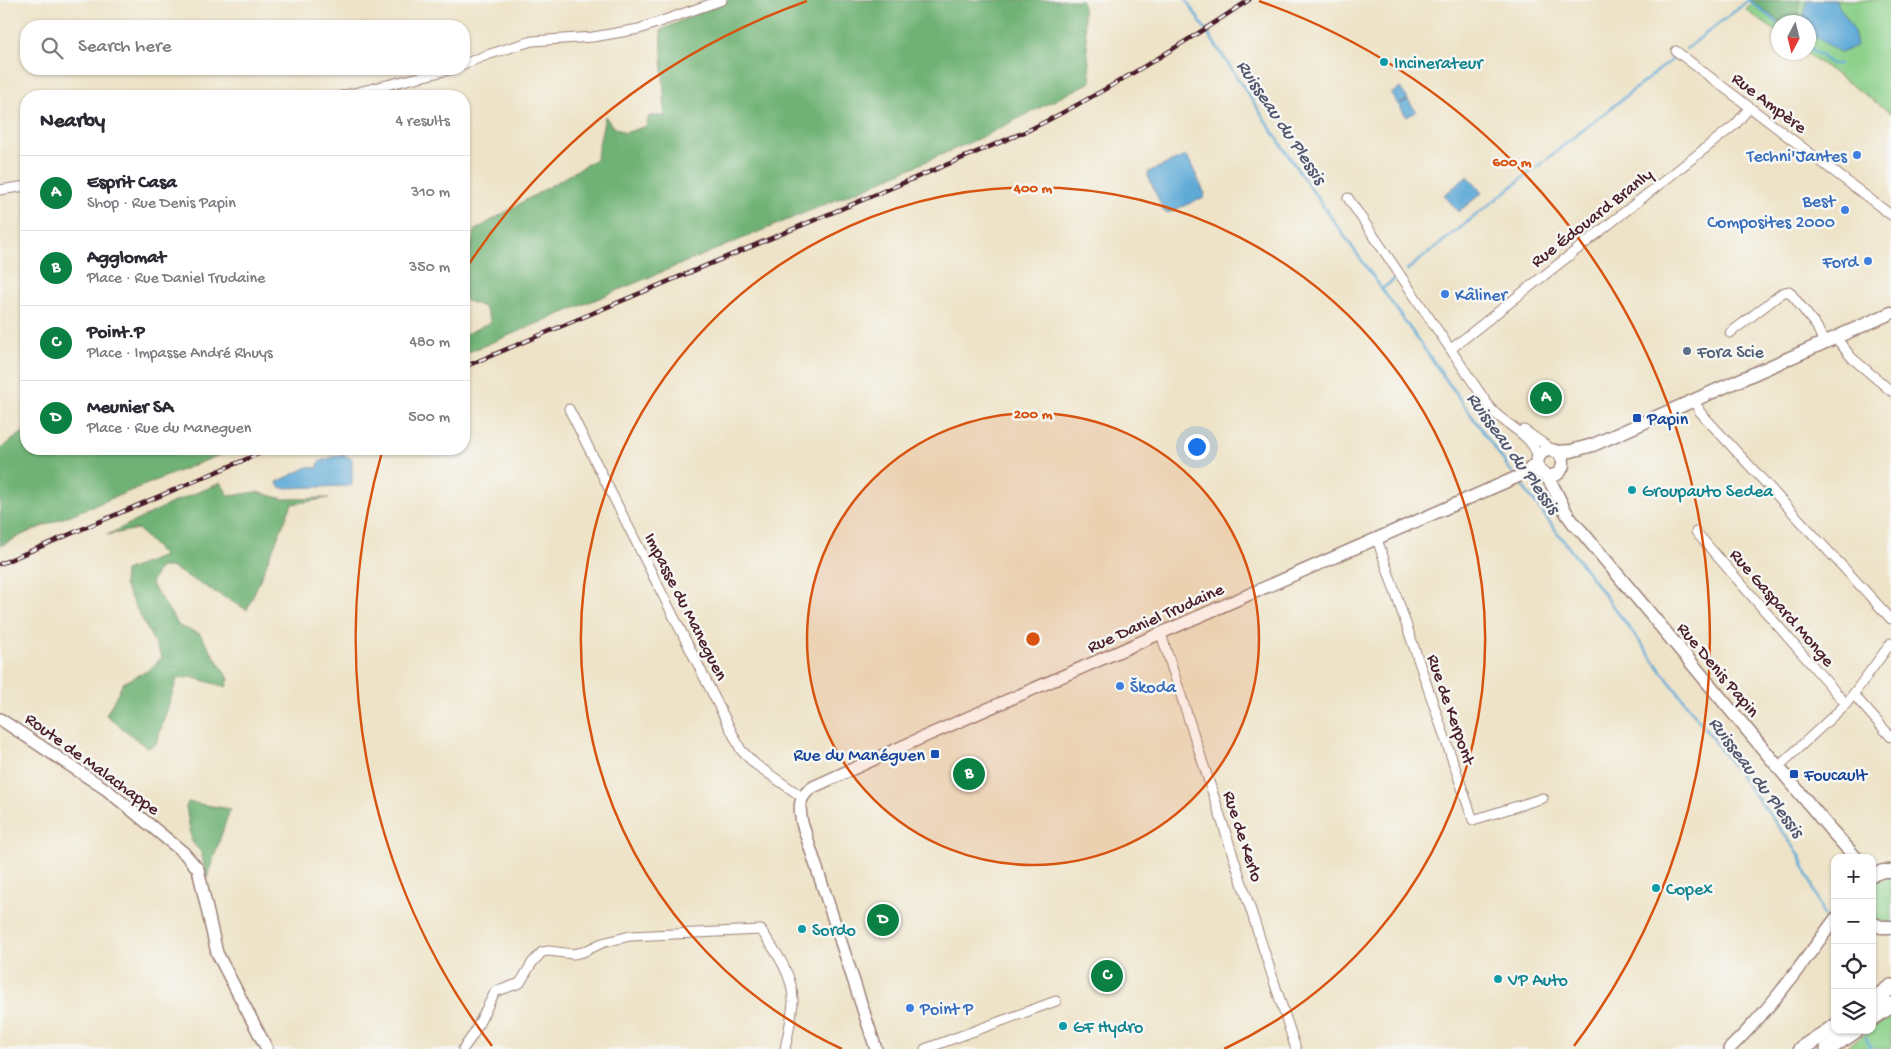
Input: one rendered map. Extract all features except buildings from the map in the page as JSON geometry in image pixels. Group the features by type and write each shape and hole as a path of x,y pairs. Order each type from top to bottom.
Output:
{"highway":[{"path":"1876,998 1891,987"},
{"path":"1876,1015 1891,1005"},
{"path":"1801,1049 1831,1030"},
{"path":"1828,1049 1850,1034"}],"main road":[{"path":"1592,445 1567,462 1553,476 1541,467 1543,452 1571,451 1592,445 1891,313"},
{"path":"1555,451 1562,457 1561,470"},
{"name":"Rue Denis Papin","path":"1541,467 1551,482 1567,516 1830,830 1852,854"},
{"name":"Rue Denis Papin","path":"1561,470 1565,500 1582,532"},
{"name":"Rue Denis Papin","path":"1830,830 1847,854"},
{"path":"1876,925 1891,927"}],"street":[{"path":"470,62 532,41 593,37 639,28 722,0"},
{"name":"Rue Ampère","path":"1676,51 1891,215"},
{"path":"367,90 428,75"},
{"name":"Rue Édouard Branly","path":"1450,349 1736,124 1749,108"},
{"path":"0,190 20,187"},
{"name":"Rue Denis Papin","path":"1348,198 1491,409 1530,441 1534,446 1541,467"},
{"path":"1730,333 1782,293 1789,292 1818,327 1824,343"},
{"path":"1836,338 1852,358 1891,391"},
{"path":"1694,399 1700,412 1891,619"},
{"name":"Impasse du Maneguen","path":"569,409 741,750 754,764 802,797"},
{"name":"Rue Denis Papin","path":"1505,422 1526,430 1555,451"},
{"name":"Rue Daniel Trudaine","path":"802,797 813,787 1541,467"},
{"name":"Rue Gaspard Monge","path":"1696,532 1846,704"},
{"name":"Rue de Kerpont","path":"1377,539 1473,820 1543,798"},
{"name":"Rue de Kerlo","path":"1161,634 1296,1049"},
{"path":"1778,767 1846,704 1891,643"},
{"path":"1853,694 1891,737"},
{"name":"Route de Malachappe","path":"0,719 107,790 184,852 198,868 217,953 267,1049"},
{"path":"802,797 799,810 802,823 876,1049"},
{"path":"1729,1049 1752,1027 1831,927"},
{"path":"462,1049 473,1035 495,992 520,983 532,963 542,952 573,954 583,952 602,943 630,936 761,930 775,950 788,978 793,1000 785,1049"},
{"path":"924,1049 1056,1001"}],"green space":[{"path":"727,0 1082,0 1091,82 982,137 872,185 470,352 470,332 491,322 484,307 470,302 470,250 475,230 596,159 605,116 612,126 625,133 646,126 649,116 665,116 661,30"},
{"path":"1750,0 1799,0 1799,15 1771,15"},
{"path":"1799,0 1891,0 1891,113 1816,60 1816,15 1799,15"},
{"path":"1753,2 1771,15 1771,28 1746,10"},
{"path":"20,434 20,455 219,455 26,533 0,546 0,449"},
{"path":"221,483 229,496 256,492 284,499 329,498 292,504 247,610 171,567 160,567 151,583 179,626 200,634 229,679 226,687 191,677 177,679 156,744 147,748 106,715 123,683 149,670 162,657 124,585 125,571 164,556 138,529 107,535 176,501"},
{"path":"188,802 230,809 207,878 201,852 192,842 186,807"},
{"path":"1891,875 1891,923 1876,919 1876,879"},
{"path":"1891,1014 1891,1049 1842,1049 1866,1034 1876,1034 1876,1025"}],"water":[{"path":"1807,0 1835,0 1853,28 1857,45 1841,53 1816,37 1816,15 1804,15"},
{"path":"1400,88 1408,99 1400,104 1408,100 1416,111 1407,117 1391,94"},
{"path":"1185,156 1188,158 1205,194 1204,197 1168,213 1164,212 1148,172"},
{"path":"1468,176 1482,193 1458,212 1444,195"},
{"path":"339,455 352,459 352,485 283,488 278,486 277,482 308,467 318,468 319,462"}],"waterway":[{"name":"Ruisseau du Plessis","path":"1186,0 1304,179 1513,474"},
{"path":"1686,49 1749,0 1771,17"},
{"path":"1816,52 1832,64 1839,64"},
{"path":"1407,270 1674,58"},
{"path":"1382,289 1395,279"},
{"name":"Ruisseau du Plessis","path":"1518,480 1800,855 1824,916"},
{"name":"Ruisseau du Plessis","path":"1866,1037 1871,1049"}],"railway":[{"path":"470,364 1027,131 1140,69 1249,0"},
{"path":"0,564 256,455"}],"place":[{"name":"Incinerateur","path":"1384,62"},
{"name":"Techni'Jantes","path":"1857,155"},
{"name":"Best Composites 2000","path":"1845,210"},
{"name":"Ford","path":"1868,261"},
{"name":"Kâliner","path":"1445,294"},
{"name":"Fora Scie","path":"1687,351"},
{"name":"Esprit Casa","path":"1546,398"},
{"name":"Papin","path":"1637,418"},
{"name":"Groupauto Sedea","path":"1632,490"},
{"name":"Škoda","path":"1120,686"},
{"name":"Rue du Manéguen","path":"935,754"},
{"name":"Agglomat","path":"969,774"},
{"name":"Foucault","path":"1794,774"},
{"name":"Copex","path":"1656,888"},
{"name":"Meunier SA","path":"883,920"},
{"name":"Sordo","path":"802,929"},
{"name":"Point.P","path":"1107,976"},
{"name":"VP Auto","path":"1498,979"},
{"name":"Point P","path":"910,1008"},
{"name":"GF Hydro","path":"1063,1026"}]}
